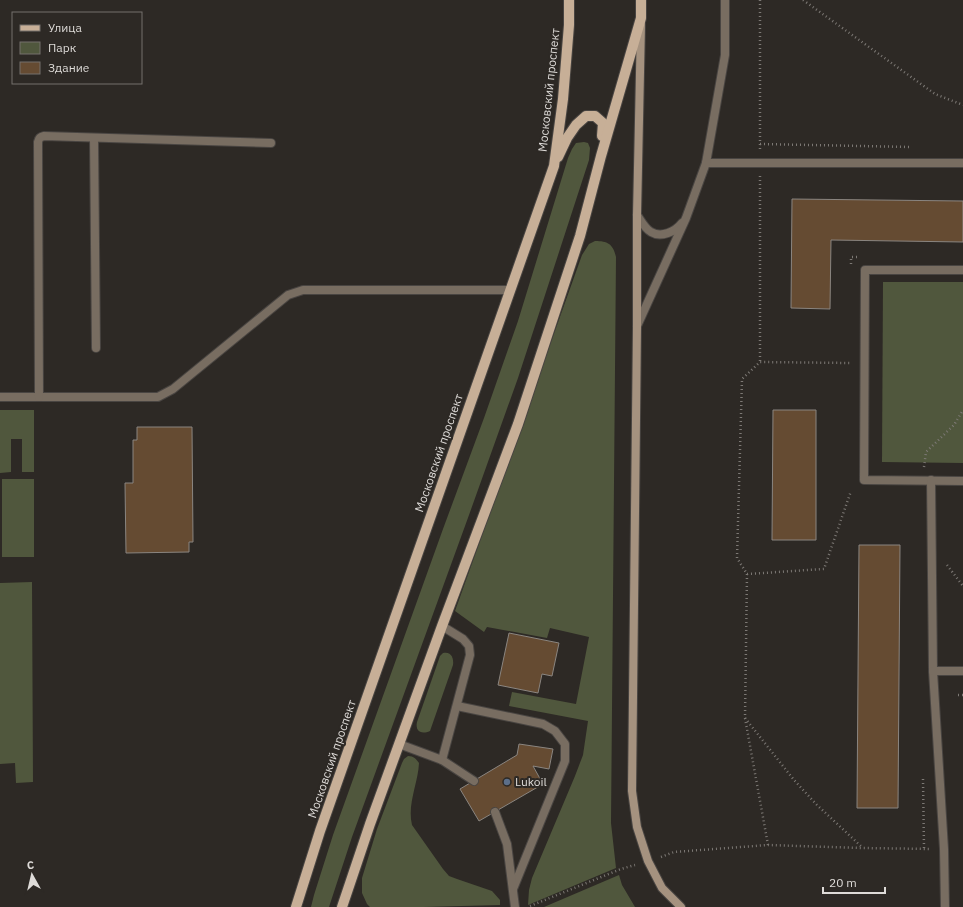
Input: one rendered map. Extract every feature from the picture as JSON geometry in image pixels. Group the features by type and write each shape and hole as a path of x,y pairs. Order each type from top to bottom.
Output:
{"main road":[{"name":"Московский проспект","path":"296,907 320,831 554,166 563,100 569,25 569,0"},
{"path":"641,0 642,18 637,215 632,791 637,827 648,861 662,888 680,907"},
{"path":"342,907 399,744 518,424 580,236 601,156 642,18"},
{"path":"554,166 567,138 576,125 586,116 595,116 603,123 601,156"}],"street":[{"path":"637,326 686,218 706,163 725,55 725,0"},
{"path":"39,397 38,142 41,137 271,143"},
{"path":"94,138 96,348"},
{"path":"706,163 963,163"},
{"path":"637,215 650,232 658,235 673,231 680,226 686,218"},
{"path":"963,270 865,270 864,480 963,481"},
{"path":"0,397 158,397 174,389 288,295 304,290 510,290"},
{"path":"931,480 933,671 944,849 945,907"},
{"path":"442,626 463,639 469,646 470,656 442,760"},
{"path":"933,671 963,672"},
{"path":"457,706 543,724 555,732 564,744 565,761 513,889"},
{"path":"399,744 442,760 474,781"},
{"path":"494,812 507,844 515,907"}],"path":[{"path":"760,0 760,362 742,379 737,558 747,574 745,718 768,845"},
{"path":"803,0 935,94 963,105"},
{"path":"760,144 916,147"},
{"path":"922,480 926,452 954,425 963,410"},
{"path":"747,574 824,569 851,491 858,491"},
{"path":"958,695 963,695"},
{"path":"745,718 794,780 817,805 863,848"},
{"path":"923,777 924,848"},
{"path":"674,852 768,845 944,849"},
{"path":"528,907 621,869"}],"green space":[{"path":"576,143 588,143 590,148 589,160 518,378 352,837 329,907 311,907 333,835 518,321 568,158"},
{"path":"595,241 609,244 616,257 611,823 616,868 528,905 529,890 532,878 583,755 588,721 509,706 512,692 576,704 589,637 550,628 547,638 487,627 484,632 455,611 582,255 589,244"},
{"path":"883,282 963,282 963,463 882,462"},
{"path":"0,410 34,410 34,472 22,472 22,439 11,439 11,472 0,473"},
{"path":"2,479 34,479 34,557 2,557"},
{"path":"32,582 33,782 16,783 15,763 0,764 0,583"},
{"path":"443,653 450,654 453,660 453,665 430,731 424,733 418,730 417,722 440,656"},
{"path":"408,756 413,757 419,763 411,809 412,825 449,876 492,891 500,900 500,905 370,907 367,904 362,893 362,878 377,829 402,763"},
{"path":"619,875 622,885 635,907 544,907"}],"building":[{"path":"792,199 963,201 963,242 831,240 830,309 791,308"},
{"path":"773,410 816,410 816,540 772,540"},
{"path":"137,427 192,427 193,542 189,542 189,552 126,553 125,483 133,483 133,440 137,440"},
{"path":"859,545 900,545 898,808 857,808"},
{"path":"509,633 559,643 552,676 542,674 538,693 498,685"},
{"name":"Lukoil","path":"519,744 553,749 549,769 533,766 543,784 479,821 460,789 517,755"}],"place":[{"name":"Lukoil","path":"507,782"}]}
